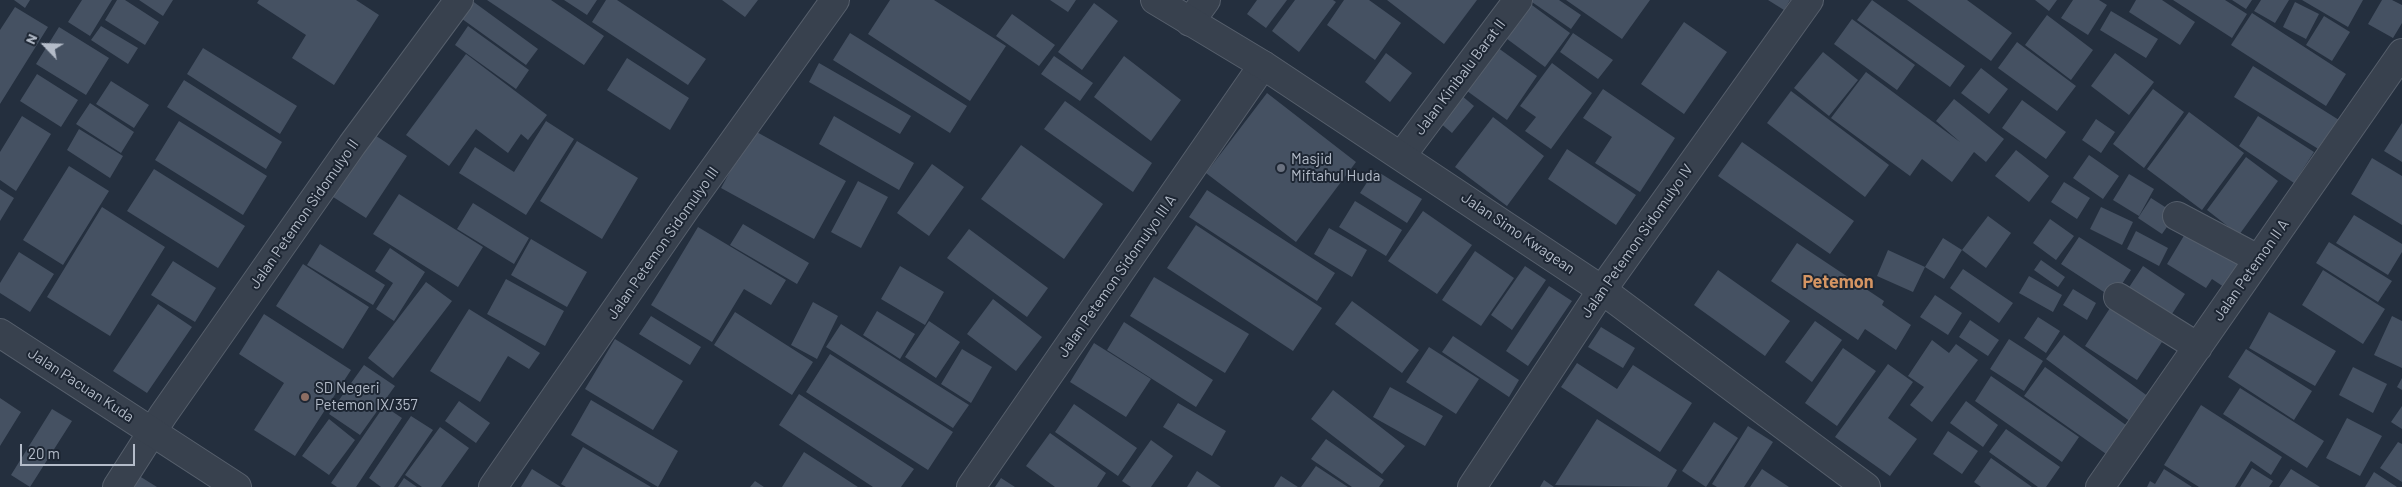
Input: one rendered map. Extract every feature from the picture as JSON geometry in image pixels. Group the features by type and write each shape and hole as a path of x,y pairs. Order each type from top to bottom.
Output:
{"street":[{"name":"Jalan Petemon Sidomulyo II","path":"117,487 352,145 459,0"},
{"name":"Jalan Petemon Sidomulyo III","path":"493,487 686,208 835,0"},
{"name":"Jalan Simo Kwagean","path":"1154,0 1263,65 1402,155 1602,290 1866,487"},
{"path":"1190,22 1206,0"},
{"name":"Jalan Kinibalu Barat II","path":"1402,155 1518,0"},
{"name":"Jalan Petemon Sidomulyo IV","path":"1472,487 1602,290 1809,0"},
{"name":"Jalan Petemon II A","path":"2100,487 2402,53"},
{"name":"Jalan Petemon Sidomulyo III A","path":"971,487 1263,65"},
{"path":"2177,216 2258,259"},
{"path":"2118,297 2198,347"},
{"name":"Jalan Pacuan Kuda","path":"0,333 154,431 237,487"}],"building":[{"path":"14,0 30,0 25,8"},
{"path":"82,0 112,0 90,36 68,22"},
{"path":"117,0 125,0 159,22 145,45 105,20"},
{"path":"139,0 173,0 163,16"},
{"path":"259,0 356,0 379,15 334,85 292,58 306,35 257,3"},
{"path":"471,0 538,49 526,65 458,16"},
{"path":"487,0 551,0 604,36 584,65"},
{"path":"564,0 597,0 587,15"},
{"path":"606,0 617,0 706,59 688,85 592,22"},
{"path":"722,0 758,0 745,17"},
{"path":"890,0 934,0 1006,46 970,101 868,34"},
{"path":"1050,0 1076,0 1068,12"},
{"path":"1257,0 1287,0 1266,28 1247,14"},
{"path":"1295,0 1333,0 1336,2 1299,52 1272,31"},
{"path":"1344,0 1369,0 1401,23 1375,60 1327,25"},
{"path":"1387,0 1477,0 1444,44"},
{"path":"1525,0 1570,33 1545,67 1499,33"},
{"path":"1529,0 1559,0 1581,15 1571,29"},
{"path":"1566,0 1650,0 1622,39"},
{"path":"1768,0 1790,0 1784,10"},
{"path":"1872,0 1965,66 1950,87 1857,20"},
{"path":"1907,0 1967,0 2012,33 1991,61"},
{"path":"2035,0 2057,0 2049,11"},
{"path":"2073,0 2099,0 2107,5 2088,35 2061,18"},
{"path":"2136,0 2162,0 2195,22 2180,45 2129,12"},
{"path":"2173,0 2225,0 2247,14 2232,38"},
{"path":"2232,0 2252,0 2246,9"},
{"path":"2261,0 2289,0 2275,23 2254,11"},
{"path":"2302,0 2363,0 2348,27"},
{"path":"2382,0 2392,0 2402,5 2402,23 2393,38 2368,24"},
{"path":"2295,2 2319,14 2306,39 2283,27"},
{"path":"1094,3 1118,21 1082,70 1058,52"},
{"path":"15,7 48,27 0,104 0,30"},
{"path":"2111,11 2158,39 2146,58 2100,30"},
{"path":"2252,13 2346,74 2326,106 2231,45"},
{"path":"1012,14 1055,45 1039,66 996,36"},
{"path":"2047,15 2093,50 2071,80 2025,45"},
{"path":"2324,16 2350,32 2332,61 2306,45"},
{"path":"1852,19 1915,65 1897,90 1834,44"},
{"path":"1684,22 1727,52 1684,114 1641,84"},
{"path":"101,26 138,48 128,64 91,40"},
{"path":"468,26 529,70 516,89 455,45"},
{"path":"59,27 109,58 86,95 36,64"},
{"path":"850,33 967,106 950,133 833,60"},
{"path":"1573,33 1613,60 1598,79 1560,52"},
{"path":"2017,42 2076,86 2057,111 1998,68"},
{"path":"1494,45 1537,76 1507,120 1463,88"},
{"path":"203,48 297,106 280,134 187,74"},
{"path":"1823,52 1858,80 1829,116 1794,88"},
{"path":"1386,53 1412,73 1390,102 1365,82"},
{"path":"2115,53 2154,82 2129,115 2091,86"},
{"path":"466,54 547,115 528,140 521,134 508,153 476,129 449,166 406,135"},
{"path":"1054,56 1093,83 1080,101 1041,74"},
{"path":"1124,56 1181,100 1151,141 1094,97"},
{"path":"627,58 689,98 670,130 607,90"},
{"path":"819,63 911,116 900,134 809,82"},
{"path":"1552,63 1592,93 1551,149 1525,131 1536,117 1520,106"},
{"path":"2253,66 2339,120 2320,150 2234,97"},
{"path":"1981,68 2008,89 1989,114 1961,93"},
{"path":"1866,72 1960,142 1936,121 1954,99 2004,139 1986,162 1974,152 1952,182 1922,159 1910,176 1831,118"},
{"path":"37,74 78,100 61,127 20,101"},
{"path":"184,80 282,142 266,169 167,107"},
{"path":"111,81 149,105 134,128 96,104"},
{"path":"1603,89 1675,138 1640,192 1595,163 1612,137 1583,118"},
{"path":"2153,89 2184,112 2144,168 2113,144"},
{"path":"1455,90 1474,106 1452,133 1433,117"},
{"path":"1791,91 1889,165 1865,197 1767,123"},
{"name":"Masjid Miftahul Huda","path":"1267,93 1356,162 1296,242 1206,173"},
{"path":"2022,100 2066,132 2046,159 2002,128"},
{"path":"1065,101 1152,163 1133,192 1044,129"},
{"path":"90,103 134,132 121,153 76,124"},
{"path":"2189,112 2244,153 2202,210 2147,169"},
{"path":"22,116 51,134 16,191 0,180 0,152"},
{"path":"834,116 914,163 899,190 819,144"},
{"path":"2258,116 2314,152 2294,183 2239,146"},
{"path":"1493,117 1544,156 1507,206 1455,167"},
{"path":"2096,119 2115,132 2101,153 2082,140"},
{"path":"179,121 267,176 243,215 155,160"},
{"path":"546,121 574,139 526,215 459,173 475,147 514,172"},
{"path":"2402,123 2402,162 2384,151"},
{"path":"79,129 123,156 110,178 67,150"},
{"path":"753,130 846,181 814,239 721,188"},
{"path":"370,132 407,156 366,218 330,195"},
{"path":"577,141 638,178 602,239 540,201"},
{"path":"1742,142 1854,221 1830,254 1718,176"},
{"path":"1021,145 1103,204 1064,259 981,199"},
{"path":"1567,149 1636,195 1616,225 1548,179"},
{"path":"2016,150 2049,176 2029,202 1995,176"},
{"path":"2089,155 2119,176 2103,199 2073,178"},
{"path":"2246,157 2278,181 2239,235 2207,210"},
{"path":"2372,158 2402,176 2402,225 2351,194"},
{"path":"932,164 964,187 929,236 897,213"},
{"path":"69,166 109,191 63,265 23,240"},
{"path":"154,169 245,226 218,268 127,211"},
{"path":"1375,170 1422,199 1407,223 1360,193"},
{"path":"2129,174 2154,189 2139,216 2113,200"},
{"path":"858,181 888,197 861,248 831,232"},
{"path":"2064,182 2090,198 2077,219 2051,202"},
{"path":"0,189 14,198 0,221"},
{"path":"1207,190 1335,273 1317,301 1189,217"},
{"path":"399,194 483,247 458,287 373,234"},
{"path":"2151,198 2176,214 2162,234 2138,218"},
{"path":"1355,201 1402,230 1386,256 1339,227"},
{"path":"473,203 529,238 514,264 457,229"},
{"path":"102,207 165,247 110,336 47,297"},
{"path":"2101,207 2133,222 2122,245 2090,229"},
{"path":"1423,211 1472,245 1437,294 1388,261"},
{"path":"2354,215 2402,244 2402,252 2388,275 2336,243"},
{"path":"1988,216 2011,233 1986,268 1962,250"},
{"path":"2050,219 2074,236 2056,260 2033,243"},
{"path":"743,224 809,263 797,284 730,245"},
{"path":"1196,225 1322,308 1293,351 1167,268"},
{"path":"698,227 786,280 771,305 744,289 712,342 651,305"},
{"path":"1329,228 1367,250 1352,277 1314,254"},
{"path":"969,229 1048,288 1027,317 947,258"},
{"path":"2188,229 2243,262 2227,289 2212,279 2206,288 2167,264"},
{"path":"2136,231 2168,248 2159,266 2127,249"},
{"path":"2079,237 2131,270 2113,298 2061,264"},
{"path":"1943,238 1962,250 1944,279 1925,267"},
{"path":"531,239 587,272 567,307 511,275"},
{"path":"2329,242 2392,281 2378,302 2316,263"},
{"path":"1797,243 1884,301 1882,305 1911,325 1896,350 1865,329 1858,340 1771,281"},
{"path":"320,244 385,285 373,305 307,265"},
{"path":"390,248 425,272 394,321 376,309 393,283 375,271"},
{"path":"1888,250 1925,267 1913,292 1877,276"},
{"path":"1475,251 1514,278 1481,326 1442,300"},
{"path":"19,252 54,274 30,312 0,293 0,283"},
{"path":"2041,260 2065,277 2058,287 2034,270"},
{"path":"173,261 216,288 195,322 151,295"},
{"path":"303,264 369,307 343,349 276,306"},
{"path":"900,266 944,292 925,325 881,299"},
{"path":"1525,266 1546,280 1512,330 1491,315"},
{"path":"2143,266 2185,294 2166,323 2124,295"},
{"path":"1963,269 2013,303 1999,323 1950,288"},
{"path":"1718,270 1790,321 1765,356 1694,305"},
{"path":"2323,270 2385,309 2363,344 2302,305"},
{"path":"2029,276 2062,295 2053,312 2019,293"},
{"path":"1154,277 1249,334 1225,373 1130,316"},
{"path":"506,279 564,311 545,346 487,314"},
{"path":"426,282 452,301 393,378 368,358"},
{"path":"1549,286 1572,301 1528,366 1506,351"},
{"path":"2073,289 2096,303 2087,320 2063,305"},
{"path":"1935,295 1962,313 1948,335 1920,317"},
{"path":"993,299 1042,337 1016,371 967,334"},
{"path":"1352,301 1419,350 1402,373 1335,324"},
{"path":"813,302 838,316 817,359 791,345"},
{"path":"158,304 192,327 147,393 113,371"},
{"path":"2110,308 2162,342 2137,380 2085,346"},
{"path":"469,309 540,353 529,369 508,356 480,402 430,371"},
{"path":"877,311 915,334 900,359 863,335"},
{"path":"735,312 813,362 792,395 714,345"},
{"path":"2269,312 2336,351 2315,386 2249,348"},
{"name":"SD Negeri Petemon IX/357","path":"264,314 351,370 295,456 254,430 284,383 239,354"},
{"path":"651,316 701,347 690,365 639,334"},
{"path":"2392,316 2402,321 2402,368 2374,355"},
{"path":"2038,317 2060,331 2046,353 2024,338"},
{"path":"1970,320 1999,340 1988,356 1959,337"},
{"path":"929,321 960,342 936,378 905,357"},
{"path":"1815,321 1842,340 1812,382 1785,362"},
{"path":"1124,322 1213,380 1196,407 1107,350"},
{"path":"841,324 969,405 953,428 826,347"},
{"path":"1601,327 1635,348 1623,368 1588,347"},
{"path":"2064,335 2149,397 2131,422 2046,359"},
{"path":"1453,336 1519,380 1509,397 1442,352"},
{"path":"615,339 683,381 653,430 585,389"},
{"path":"2009,339 2043,361 2024,391 1990,369"},
{"path":"1932,340 1949,353 1956,344 1978,360 1932,422 1910,405 1924,387 1908,376"},
{"path":"1094,343 1151,379 1126,417 1070,382"},
{"path":"1429,347 1479,379 1456,414 1406,382"},
{"path":"1843,348 1876,371 1837,426 1805,403"},
{"path":"962,349 992,367 971,403 941,384"},
{"path":"2246,349 2312,391 2294,420 2228,377"},
{"path":"830,354 953,432 928,470 806,392"},
{"path":"1577,363 1617,389 1633,365 1692,403 1660,452 1561,387"},
{"path":"1888,364 1913,382 1888,418 1917,439 1890,476 1835,437"},
{"path":"364,365 395,386 360,435 329,414"},
{"path":"2045,367 2130,428 2109,456 2024,396"},
{"path":"2353,367 2387,384 2373,413 2339,395"},
{"path":"1991,376 2079,437 2062,462 1975,401"},
{"path":"2402,378 2402,390 2397,387"},
{"path":"1390,387 1443,416 1425,446 1373,417"},
{"path":"2240,388 2324,441 2307,468 2223,414"},
{"path":"1333,390 1405,446 1382,474 1311,419"},
{"path":"799,394 914,469 901,487 873,487 779,425"},
{"path":"0,398 21,412 0,446"},
{"path":"591,400 678,451 658,487 571,435"},
{"path":"459,401 490,423 476,443 445,421"},
{"path":"1966,401 1998,425 1983,447 1950,423"},
{"path":"1178,403 1226,431 1212,456 1163,427"},
{"path":"1074,404 1137,448 1118,476 1055,432"},
{"path":"2201,405 2282,457 2271,475 2251,461 2235,487 2199,487 2164,465"},
{"path":"384,406 402,418 356,487 337,487 331,483"},
{"path":"2402,406 2402,429 2391,422"},
{"path":"52,409 72,421 30,487 11,475"},
{"path":"411,416 433,430 394,487 381,487 369,478"},
{"path":"2347,418 2382,436 2360,476 2326,458"},
{"path":"329,419 355,440 329,475 302,456"},
{"path":"1597,419 1677,470 1667,487 1555,485"},
{"path":"1714,422 1738,438 1706,487 1682,471"},
{"path":"1748,426 1773,442 1744,487 1717,487 1712,484"},
{"path":"440,427 469,448 441,487 422,487 405,475"},
{"path":"2006,429 2060,467 2046,487 2038,487 1989,452"},
{"path":"1948,431 1978,451 1962,474 1933,454"},
{"path":"1050,433 1106,473 1097,487 1055,487 1026,466"},
{"path":"1326,439 1384,480 1379,487 1352,487 1311,459"},
{"path":"1151,440 1173,456 1151,487 1131,487 1122,481"},
{"path":"2398,442 2402,444 2402,482 2380,468"},
{"path":"583,447 651,487 566,487 561,484"},
{"path":"804,452 858,487 782,487"},
{"path":"1991,458 2032,487 1981,487 1974,482"},
{"path":"1316,466 1348,487 1301,487"},
{"path":"2252,468 2273,481 2269,487 2240,487"},
{"path":"532,469 561,487 521,487"},
{"path":"1762,469 1789,487 1750,487"},
{"path":"2164,469 2192,487 2147,487 2150,481 2155,484"},
{"path":"2291,469 2320,487 2279,487"},
{"path":"1197,471 1221,487 1187,487"},
{"path":"2374,472 2397,487 2365,487"},
{"path":"136,474 157,487 128,487"},
{"path":"1281,476 1298,487 1274,487"},
{"path":"404,478 417,487 398,487"},
{"path":"1001,478 1015,487 995,487"},
{"path":"1544,480 1554,487 1540,487"},
{"path":"755,481 764,487 750,487"}],"place":[{"name":"Masjid Miftahul Huda","path":"1281,168"},
{"name":"SD Negeri Petemon IX/357","path":"305,397"}],"district":[{"name":"Petemon","path":"1838,282"}]}
